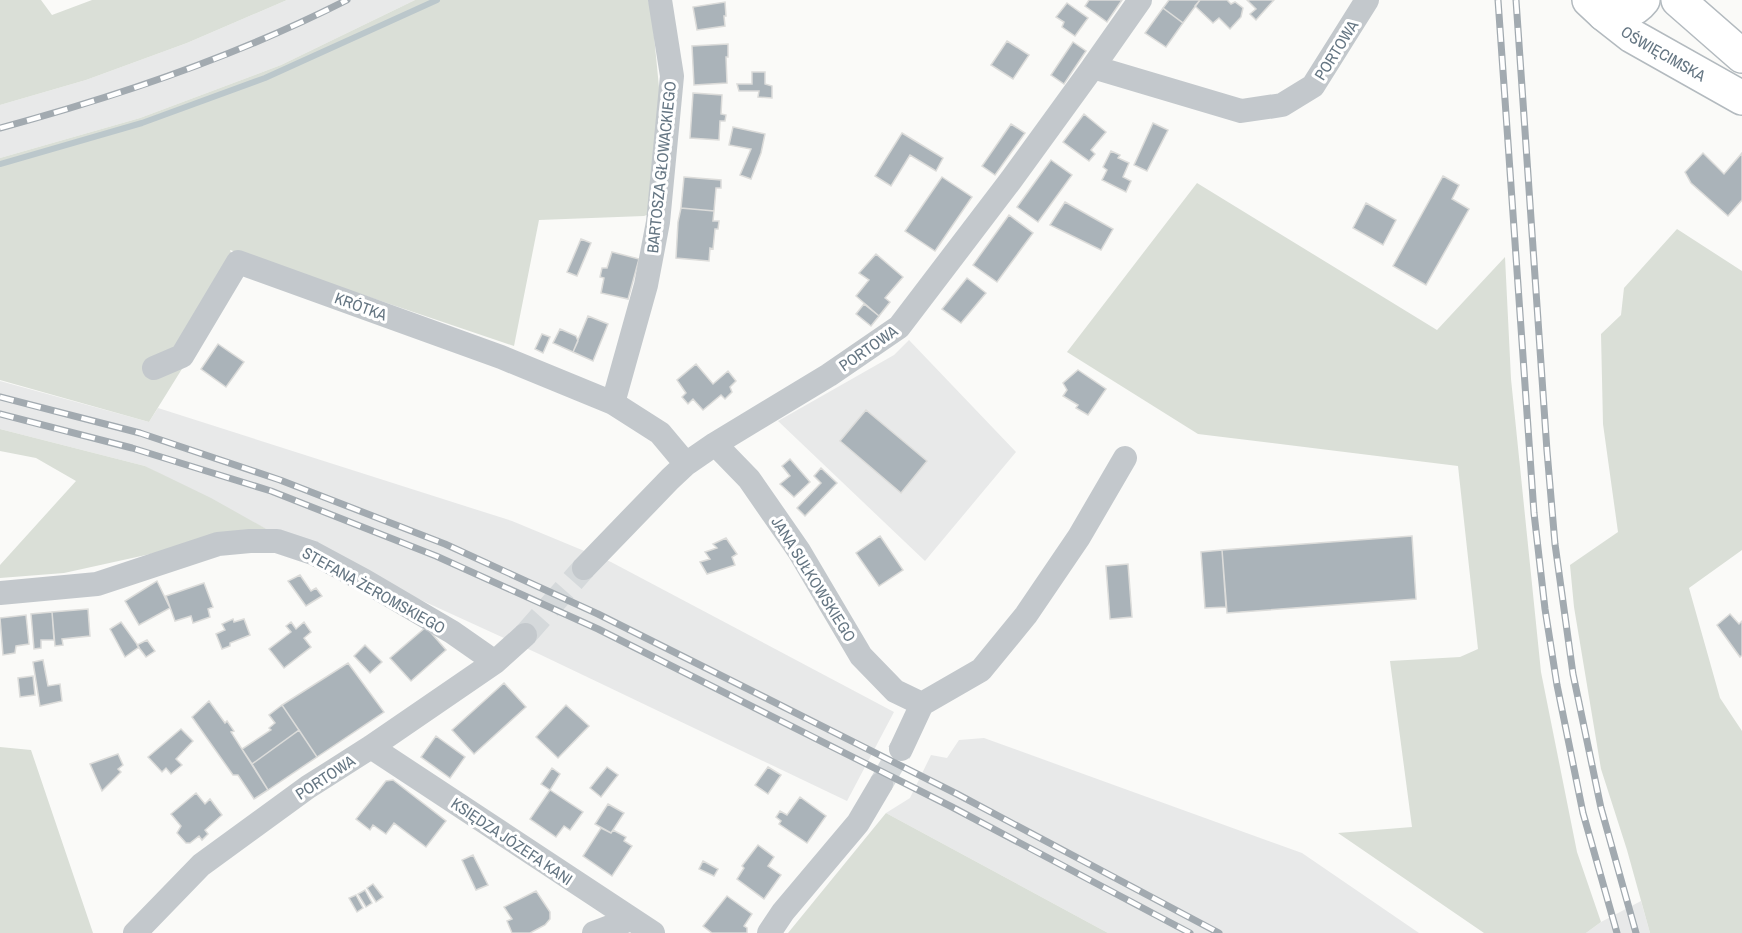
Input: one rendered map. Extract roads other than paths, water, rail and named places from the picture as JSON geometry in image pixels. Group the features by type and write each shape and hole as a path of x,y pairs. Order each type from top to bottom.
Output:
{"main road":[{"path":"1596,7 1621,14 1638,6 1643,0"},
{"path":"1678,0 1742,56"},
{"name":"OŚWIĘCIMSKA","path":"1596,7 1643,43 1742,98"}],"street":[{"name":"BARTOSZA GŁOWACKIEGO","path":"613,403 646,285 658,222 672,76 660,0"},
{"name":"PORTOWA","path":"584,568 686,464 828,375 899,327 1011,180 1140,0"},
{"name":"PORTOWA","path":"1093,68 1241,111 1282,105 1313,86 1367,0"},
{"name":"KRÓTKA","path":"154,369 182,356 238,262 501,357 613,403"},
{"path":"613,403 660,434 686,464"},
{"name":"JANA SUŁKOWSKIEGO","path":"715,444 749,478 793,542 861,656 895,691 922,704"},
{"path":"901,749 922,704 981,670 1026,615 1080,537 1125,458"},
{"name":"STEFANA ŻEROMSKIEGO","path":"0,593 97,584 218,544 277,541 313,553 365,581 452,632 495,662"},
{"name":"PORTOWA","path":"135,933 201,865 308,787 495,662 525,635"},
{"name":"KSIĘDZA JÓZEFA KANI","path":"371,747 653,933"},
{"path":"769,933 783,912 858,823 881,784"},
{"path":"594,933 631,919"}],"waterway":[{"path":"0,164 142,123 265,78 437,0"}],"tunnel":[{"path":"525,635 584,568"},
{"path":"881,784 901,749"}],"railway":[{"path":"0,128 177,73 263,39 347,0"},
{"path":"1498,0 1534,513 1545,609 1557,685 1583,813 1617,933"},
{"path":"1516,0 1555,544 1573,674 1601,808 1636,933"},
{"path":"0,397 140,433 280,480 445,544 598,614 764,697 957,794 1219,933"},
{"path":"0,414 132,448 271,491 436,556 598,629 952,807 1190,933"}]}
